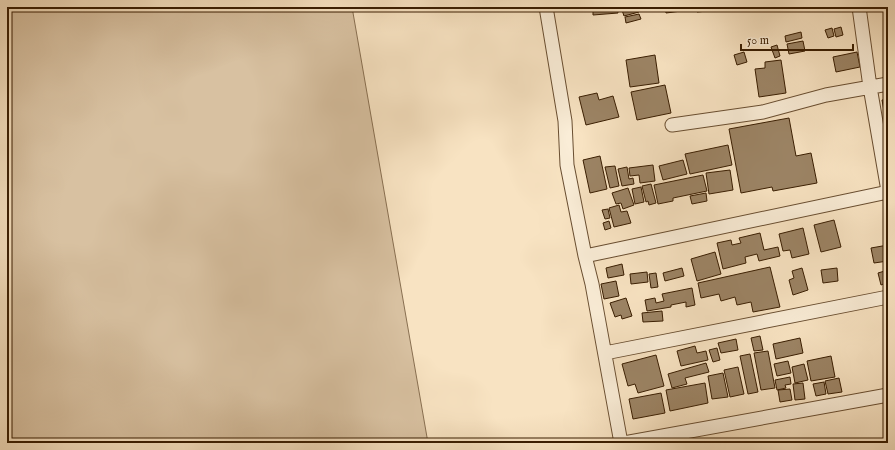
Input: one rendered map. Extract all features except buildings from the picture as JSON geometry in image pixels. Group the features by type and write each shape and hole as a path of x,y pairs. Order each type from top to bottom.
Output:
{"street":[{"path":"546,7 565,121 567,165 592,284 621,443"},
{"path":"585,256 888,192 870,87 859,7"},
{"path":"672,125 763,112 826,95 888,84"},
{"path":"605,353 888,297"},
{"path":"624,443 888,395"}],"shaded area":[{"path":"7,7 352,7 428,443 7,443"}]}
